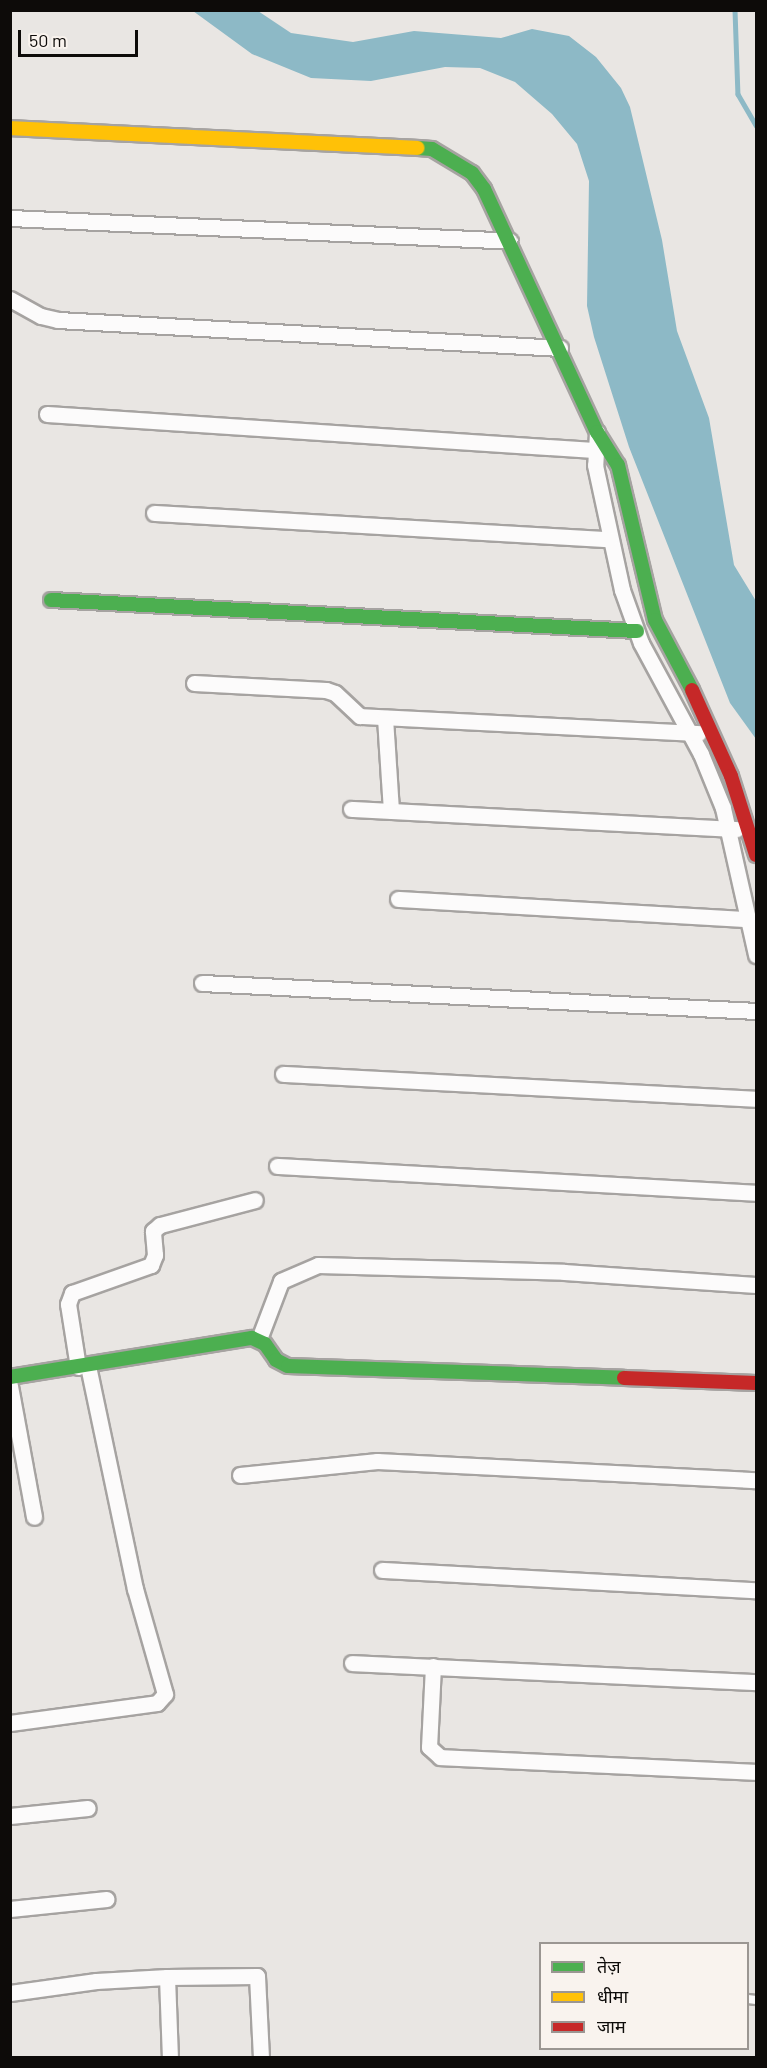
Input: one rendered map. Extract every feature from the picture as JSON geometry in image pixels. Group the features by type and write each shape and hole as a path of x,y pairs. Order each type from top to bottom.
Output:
{"street":[{"path":"10,128 432,149 472,172 484,189 560,348 597,432 618,465 655,620 714,734 756,855"},
{"path":"10,218 508,241"},
{"path":"10,299 41,316 58,320 560,348"},
{"path":"47,414 594,450"},
{"path":"597,432 594,450 609,538 637,632 691,733 729,829 756,955"},
{"path":"154,513 609,538"},
{"path":"51,600 637,632"},
{"path":"194,683 326,690 335,693 354,714 385,718 714,734"},
{"path":"385,718 391,811"},
{"path":"351,809 748,829"},
{"path":"398,899 749,919"},
{"path":"202,983 756,1011"},
{"path":"283,1074 756,1099"},
{"path":"277,1166 756,1193"},
{"path":"10,1723 157,1703 165,1694 135,1588 68,1304 72,1293 151,1265 155,1255 153,1231 160,1225 255,1200"},
{"path":"259,1339 281,1281 318,1265 564,1272 756,1284"},
{"path":"10,1377 83,1367 243,1338 259,1339 276,1360 288,1366 756,1383"},
{"path":"10,1386 33,1517"},
{"path":"240,1474 377,1461 756,1480"},
{"path":"382,1570 756,1590"},
{"path":"352,1663 756,1682"},
{"path":"433,1666 429,1747 440,1757 756,1772"},
{"path":"10,1816 88,1808"},
{"path":"10,1909 106,1899"},
{"path":"10,1993 96,1981 257,1976 261,2058"},
{"path":"167,1977 170,2058"}],"water":[{"path":"193,11 258,11 291,33 353,42 414,31 501,38 532,29 569,36 596,57 621,88 630,107 662,240 677,331 709,418 734,565 756,601 756,739 730,703 629,447 594,337 587,306 589,181 577,144 552,114 515,82 480,68 445,67 371,81 311,78 252,54"}],"waterway":[{"path":"735,10 738,94 756,125"}],"traffic: fast":[{"path":"418,148 432,149 472,173 484,189 597,432 618,465 655,620 692,690"},
{"path":"51,600 637,631"},
{"path":"10,1377 252,1338 265,1344 276,1360 288,1366 624,1378"}],"traffic: slow":[{"path":"10,128 418,148"}],"traffic: jam":[{"path":"692,690 731,776 756,855"},
{"path":"624,1378 756,1383"}]}
